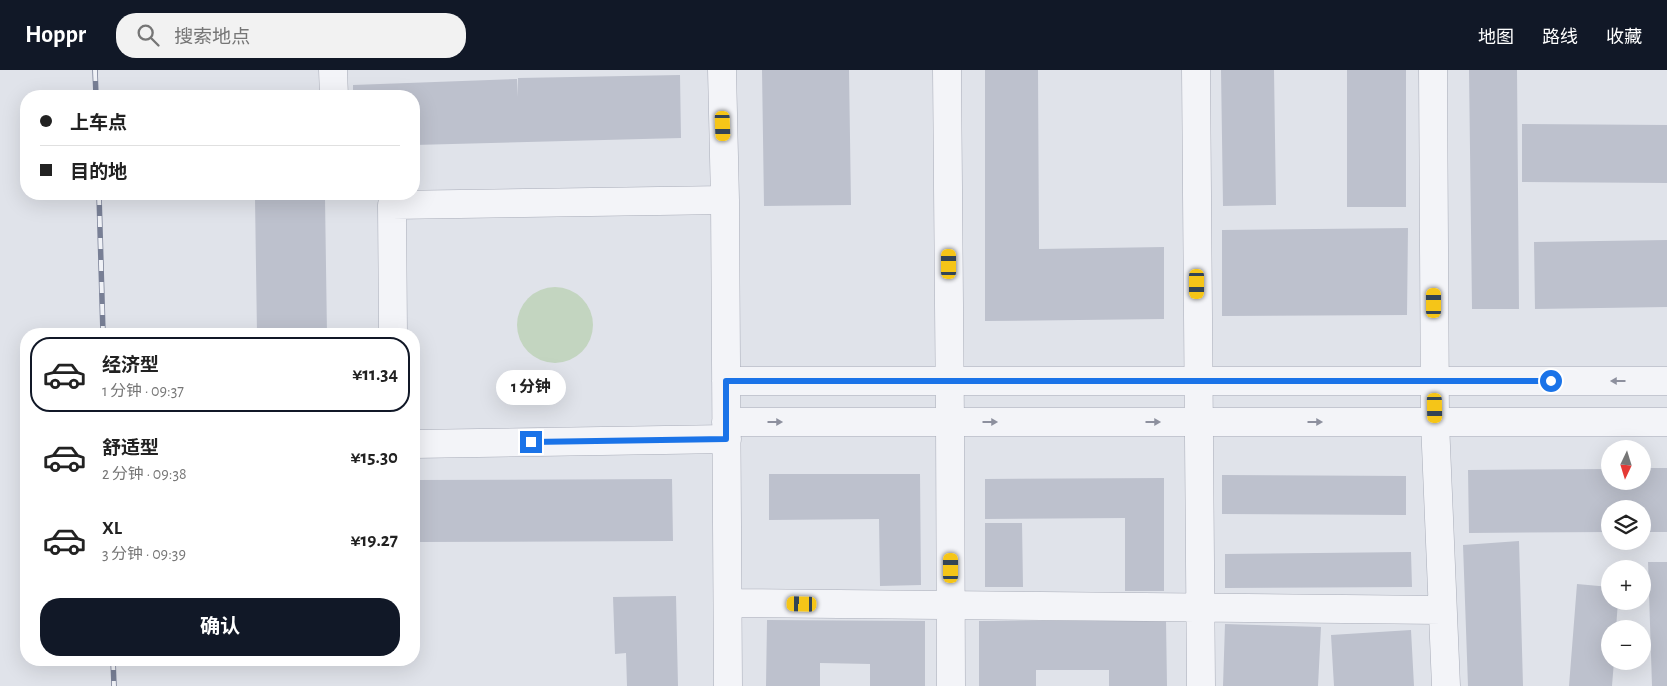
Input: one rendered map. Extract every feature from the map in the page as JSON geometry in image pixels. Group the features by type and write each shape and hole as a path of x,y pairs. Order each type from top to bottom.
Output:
{"street":[{"path":"333,70 334,90"},
{"path":"722,70 725,200 728,686"},
{"path":"947,70 951,686"},
{"path":"1196,70 1201,686"},
{"path":"1433,70 1435,422 1446,686"},
{"path":"393,328 392,205 725,200"},
{"path":"726,381 1667,381"},
{"path":"420,444 950,422 1667,422"},
{"path":"728,603 1442,610"}],"green space":[{"path":"555,287 570,290 582,298 590,310 593,325 590,340 582,352 570,360 555,363 540,360 528,352 520,340 517,325 520,310 528,298 540,290"}],"building":[{"path":"762,70 849,70 851,205 764,206"},
{"path":"985,70 1038,70 1039,249 1164,247 1164,319 985,321"},
{"path":"1221,70 1274,70 1276,205 1223,206"},
{"path":"1347,70 1406,70 1406,207 1347,207"},
{"path":"1469,70 1517,70 1519,309 1472,309"},
{"path":"680,75 681,138 420,145 420,90 353,90 353,85 517,79 518,97 518,78"},
{"path":"1522,124 1667,125 1667,183 1522,182"},
{"path":"255,200 325,200 327,328 257,328"},
{"path":"1408,228 1407,315 1222,316 1222,230"},
{"path":"1667,240 1667,307 1535,309 1534,242"},
{"path":"1651,468 1667,468 1667,532 1651,532 1651,500 1601,500 1601,532 1469,533 1468,470 1601,469 1601,490 1651,490"},
{"path":"769,474 920,474 921,585 880,586 879,519 769,520"},
{"path":"1222,475 1406,476 1406,515 1222,514"},
{"path":"1164,478 1164,591 1125,591 1125,518 985,519 985,479"},
{"path":"672,479 673,541 420,542 420,480"},
{"path":"985,523 1022,523 1023,587 985,587"},
{"path":"1519,541 1523,686 1468,686 1463,545"},
{"path":"1411,552 1412,587 1225,588 1225,554"},
{"path":"1651,562 1667,562 1667,686 1652,686 1650,620"},
{"path":"1577,584 1601,586 1601,610 1617,610 1617,620 1601,620 1601,670 1613,670 1612,686 1569,686"},
{"path":"676,596 678,686 627,686 626,653 615,654 613,597"},
{"path":"767,620 925,621 925,686 870,686 870,664 820,663 820,686 766,686"},
{"path":"1166,620 1167,686 1109,686 1109,670 1036,670 1036,686 979,686 979,621"},
{"path":"1225,624 1321,627 1318,686 1223,686"},
{"path":"1411,630 1414,686 1334,686 1331,635"}],"railway":[{"path":"95,70 96,90"},
{"path":"99,200 103,328"},
{"path":"113,666 114,686"}],"route":[{"path":"531,442 726,439 726,381 1551,381"}]}
